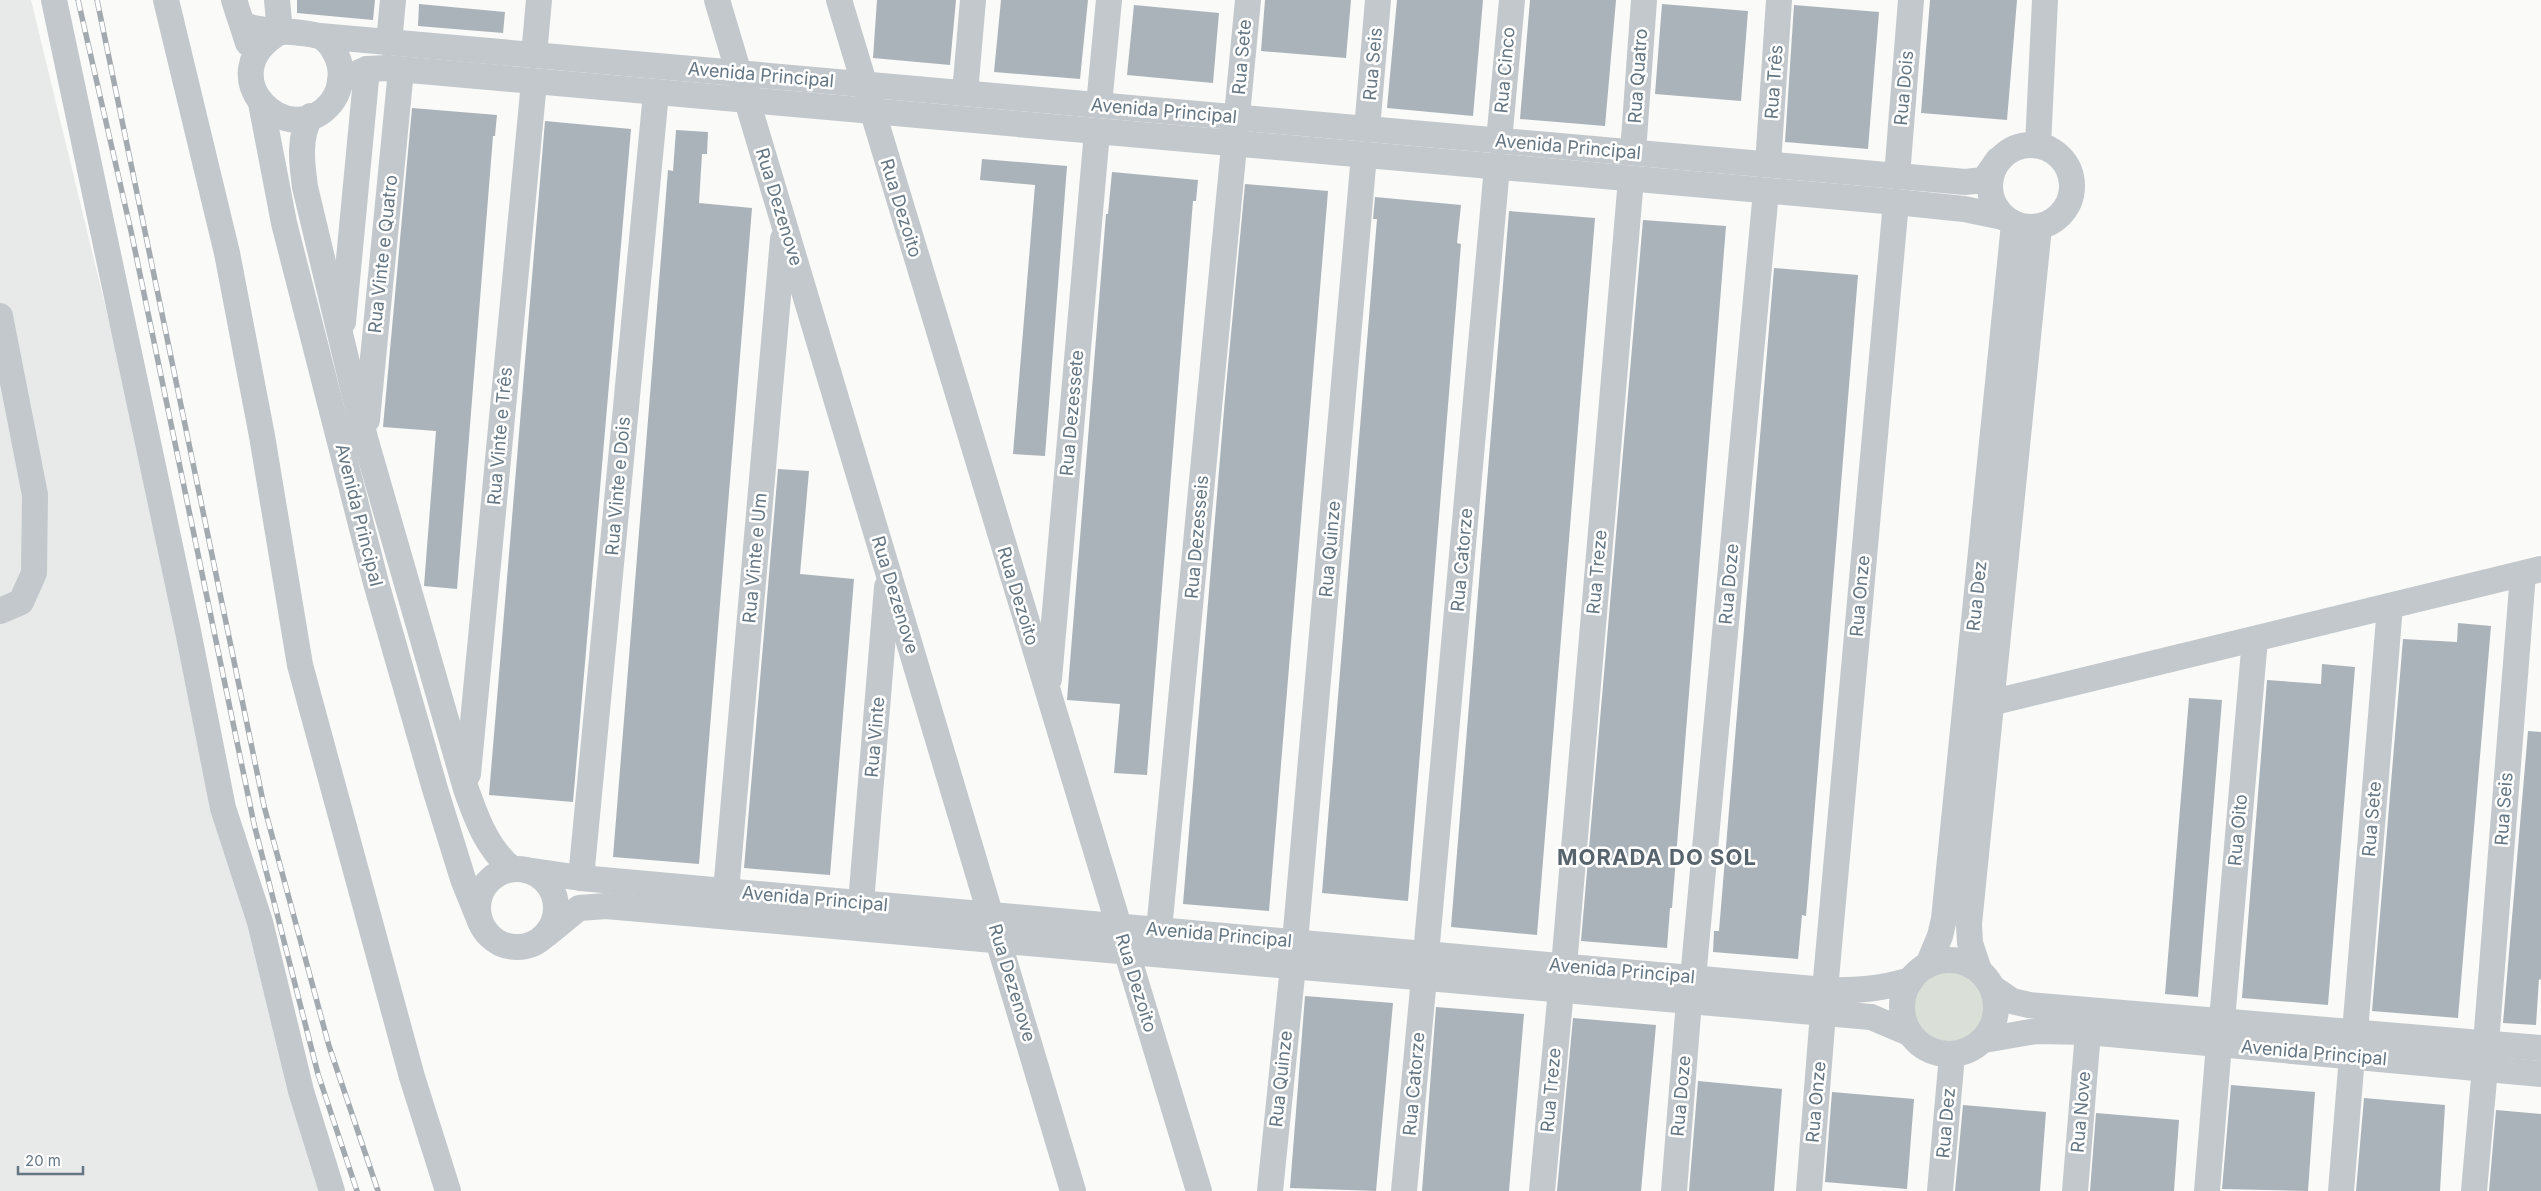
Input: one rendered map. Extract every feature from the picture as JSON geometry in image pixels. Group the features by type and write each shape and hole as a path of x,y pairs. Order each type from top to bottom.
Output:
{"street":[{"path":"54,0 188,631 223,808 260,922 301,1091 332,1191"},
{"path":"166,0 227,253 262,436 300,665 412,1077 448,1191"},
{"path":"234,0 243,25"},
{"path":"253,60 258,49 267,40 280,32 277,0"},
{"path":"389,43 393,0"},
{"path":"534,55 539,0"},
{"name":"Rua Dezenove","path":"717,0 1073,1191"},
{"name":"Rua Dezoito","path":"839,0 1199,1191"},
{"path":"848,31 851,0"},
{"path":"965,94 973,0"},
{"path":"1099,105 1109,0"},
{"name":"Rua Sete","path":"1234,144 1248,0"},
{"name":"Rua Seis","path":"1367,129 1378,0"},
{"name":"Rua Cinco","path":"1499,141 1512,0"},
{"name":"Rua Quatro","path":"1633,152 1644,0"},
{"name":"Rua Três","path":"1768,164 1779,0"},
{"name":"Rua Dois","path":"1897,176 1911,0"},
{"path":"1998,160 1989,183 1990,196 1995,207 2019,223 2053,222 2071,200 2073,186 2070,171 2063,159 2052,150 2038,145 2045,0"},
{"name":"Avenida Principal","path":"243,25 256,30 389,43 1897,176 1984,180 1998,160 2016,147 2038,145"},
{"name":"Avenida Principal","path":"243,25 253,60 250,78 261,103 284,223 376,584 463,879 480,921 493,940 515,947 536,942 579,908 606,906 1127,952 1294,954 1824,1001 1872,1017 1909,1033 1919,1044 1933,1052 1952,1054 1974,1048 1984,1040 2036,1031 2220,1032"},
{"path":"261,103 269,111 288,118 311,116 331,103 340,81 337,56 320,36"},
{"path":"341,346 366,69"},
{"name":"Avenida Principal","path":"340,81 366,69 401,70 1896,202 1964,209 2019,223"},
{"name":"Rua Vinte e Quatro","path":"366,438 401,70"},
{"name":"Rua Vinte e Três","path":"466,789 534,82"},
{"name":"Rua Vinte e Dois","path":"581,878 656,93"},
{"name":"Avenida Principal","path":"311,116 305,126 302,165 310,213 341,346 466,789 486,838 503,861 519,870 538,876 548,885 554,897 556,910 553,923 546,935"},
{"name":"Rua Dezessete","path":"1048,694 1096,132"},
{"name":"Rua Dezesseis","path":"1159,930 1234,144"},
{"name":"Rua Quinze","path":"1270,1191 1294,954 1364,155"},
{"name":"Rua Catorze","path":"1404,1191 1497,167"},
{"name":"Rua Treze","path":"1542,1191 1631,179"},
{"name":"Rua Doze","path":"1674,1191 1691,989 1766,191"},
{"name":"Rua Onze","path":"1809,1191 1824,1001 1896,202"},
{"path":"1984,1040 1992,1028 1996,1015 1986,979 1970,943 1969,924 1990,703 2019,223"},
{"name":"Rua Dez","path":"1919,972 1940,936 1944,919 2019,223"},
{"name":"Rua Vinte e Um","path":"726,891 784,224"},
{"path":"0,316 35,495 34,573 21,602 0,611"},
{"name":"Rua Vinte","path":"862,903 888,571"},
{"path":"1990,703 2532,572"},
{"name":"Rua Seis","path":"2474,1191 2485,1056 2532,572"},
{"name":"Rua Sete","path":"2341,1191 2390,606"},
{"name":"Rua Oito","path":"2207,1191 2255,639"},
{"path":"480,921 477,910 483,887 491,878 519,870"},
{"name":"Avenida Principal","path":"519,870 581,878 1159,930 1294,954"},
{"name":"Avenida Principal","path":"1824,1001 1858,991 1887,987 1941,961 1954,960 1986,979 2012,1001 2220,1032 2485,1056 2541,1074"},
{"path":"1909,1033 1903,1020 1904,992 1919,972"},
{"name":"Rua Nove","path":"2075,1191 2088,1032"},
{"name":"Avenida Principal","path":"2485,1056 2541,1048"},
{"name":"Rua Dez","path":"1940,1191 1952,1054"}],"shaded area":[{"path":"0,0 31,0 320,1191 0,1191"},
{"path":"1948,969 1963,972 1976,980 1984,993 1987,1008 1984,1023 1976,1036 1963,1044 1948,1047 1933,1044 1920,1036 1912,1023 1909,1008 1912,993 1920,980 1933,972"}],"building":[{"path":"297,0 375,0 373,20 297,13"},
{"path":"877,0 956,0 950,65 873,58"},
{"path":"1001,0 1088,0 1080,79 994,72"},
{"path":"1265,0 1351,0 1346,58 1261,51"},
{"path":"1397,0 1483,0 1473,116 1387,108"},
{"path":"1530,0 1616,0 1605,126 1520,119"},
{"path":"1930,0 2017,0 2007,120 1921,113"},
{"path":"419,4 505,12 503,33 418,26"},
{"path":"1662,4 1748,11 1741,101 1655,94"},
{"path":"1134,5 1219,13 1213,83 1127,75"},
{"path":"1794,5 1879,12 1868,149 1785,142"},
{"path":"412,108 497,115 495,136 493,136 457,589 424,586 436,431 383,427"},
{"path":"545,121 631,129 573,802 489,795"},
{"path":"676,130 708,132 707,154 702,154 699,203 752,208 699,864 613,857 668,170 673,171"},
{"path":"982,159 1067,166 1045,456 1013,454 1035,185 980,180"},
{"path":"1112,172 1198,180 1196,201 1193,201 1147,775 1114,773 1120,704 1067,700 1106,214 1108,214"},
{"path":"1245,184 1328,191 1269,911 1183,904 1225,398"},
{"path":"1375,197 1461,205 1457,243 1461,244 1408,901 1322,893 1377,219 1373,219"},
{"path":"1509,211 1595,218 1537,935 1451,927"},
{"path":"1643,220 1726,226 1672,908 1670,908 1667,948 1581,941"},
{"path":"1774,268 1858,275 1806,916 1802,915 1798,959 1713,952 1714,931 1719,931"},
{"path":"778,469 809,471 800,574 854,579 830,875 744,868"},
{"path":"2458,623 2491,626 2458,1018 2372,1011 2403,639 2457,642"},
{"path":"2322,664 2355,667 2328,1005 2242,998 2267,680 2321,684"},
{"path":"2189,698 2222,700 2198,997 2165,994"},
{"path":"2528,731 2541,732 2541,980 2539,979 2536,1025 2503,1023"},
{"path":"1305,996 1393,1003 1376,1191 1290,1188"},
{"path":"1436,1007 1524,1014 1509,1191 1422,1191"},
{"path":"1573,1018 1656,1025 1641,1191 1557,1191"},
{"path":"1698,1081 1782,1089 1774,1191 1689,1191"},
{"path":"2231,1085 2315,1092 2308,1191 2222,1189"},
{"path":"1832,1092 1914,1099 1907,1189 1825,1182"},
{"path":"2364,1098 2445,1105 2440,1191 2356,1191"},
{"path":"1963,1105 2046,1112 2040,1191 1955,1191"},
{"path":"2496,1110 2541,1114 2541,1191 2489,1191"},
{"path":"2096,1113 2179,1120 2174,1191 2090,1191"}],"railway":[{"path":"78,0 131,231 254,824 318,1074 357,1191"},
{"path":"97,0 264,806 329,1046 378,1191"}],"district":[{"name":"MORADA DO SOL","path":"1657,857"}]}
